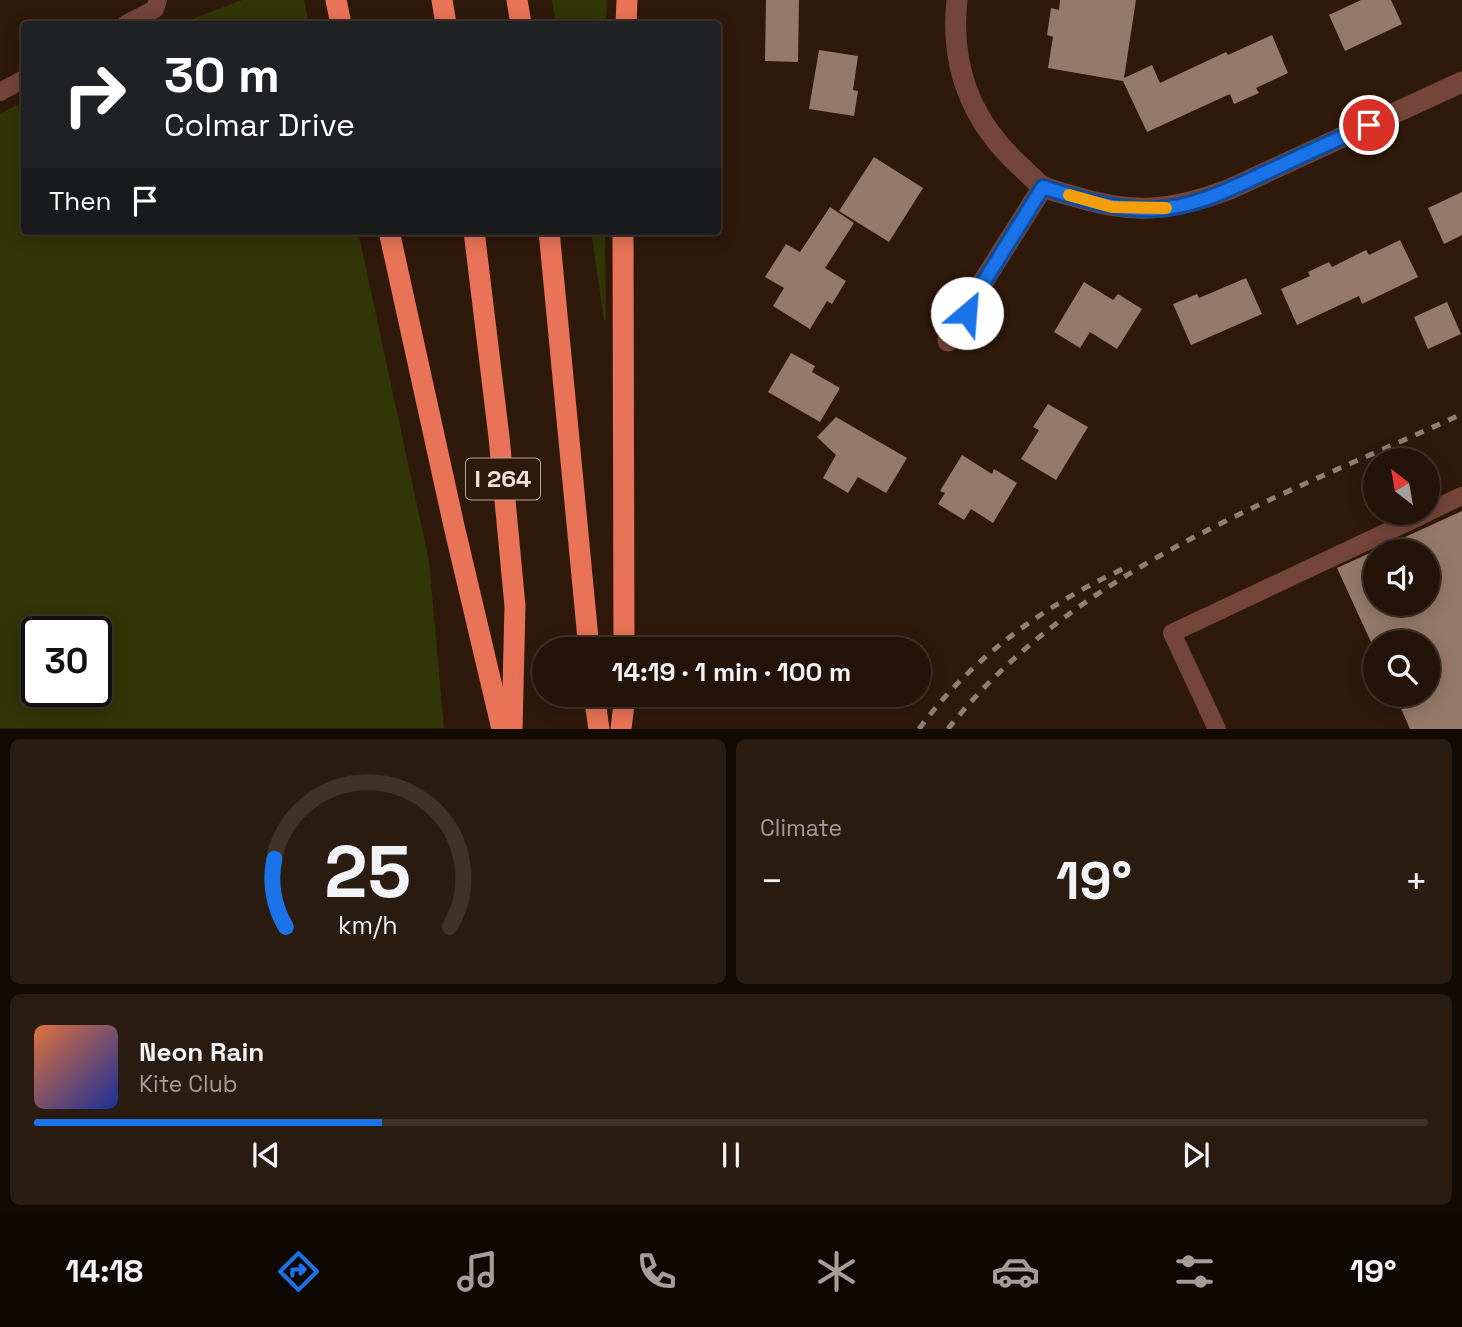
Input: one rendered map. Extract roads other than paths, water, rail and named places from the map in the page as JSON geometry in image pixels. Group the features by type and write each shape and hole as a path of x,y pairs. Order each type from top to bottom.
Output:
{"highway":[{"path":"336,0 340,21"},
{"path":"442,0 446,21"},
{"path":"517,0 520,21"},
{"path":"626,21 627,0"},
{"path":"390,235 502,729"},
{"name":"I 264","path":"474,235 499,437 515,607 512,729"},
{"name":"I 264","path":"549,235 588,637"},
{"path":"623,235 624,637"},
{"path":"596,707 599,729"},
{"path":"621,729 624,707"}],"street":[{"path":"957,0 954,29 957,57 967,92 977,114 1001,148 1043,187 1112,207 1157,209 1198,202 1462,82"},
{"path":"948,341 1043,187"}],"lane":[{"path":"132,21 155,9 158,0"},
{"path":"0,92 21,81"},
{"path":"1440,506 1462,496"},
{"path":"1217,729 1172,633 1400,525"}],"railway":[{"path":"948,729 999,672 1057,623 1119,580 1254,507 1462,414"},
{"path":"919,729 962,679 1012,635 1067,598 1125,568"}]}
